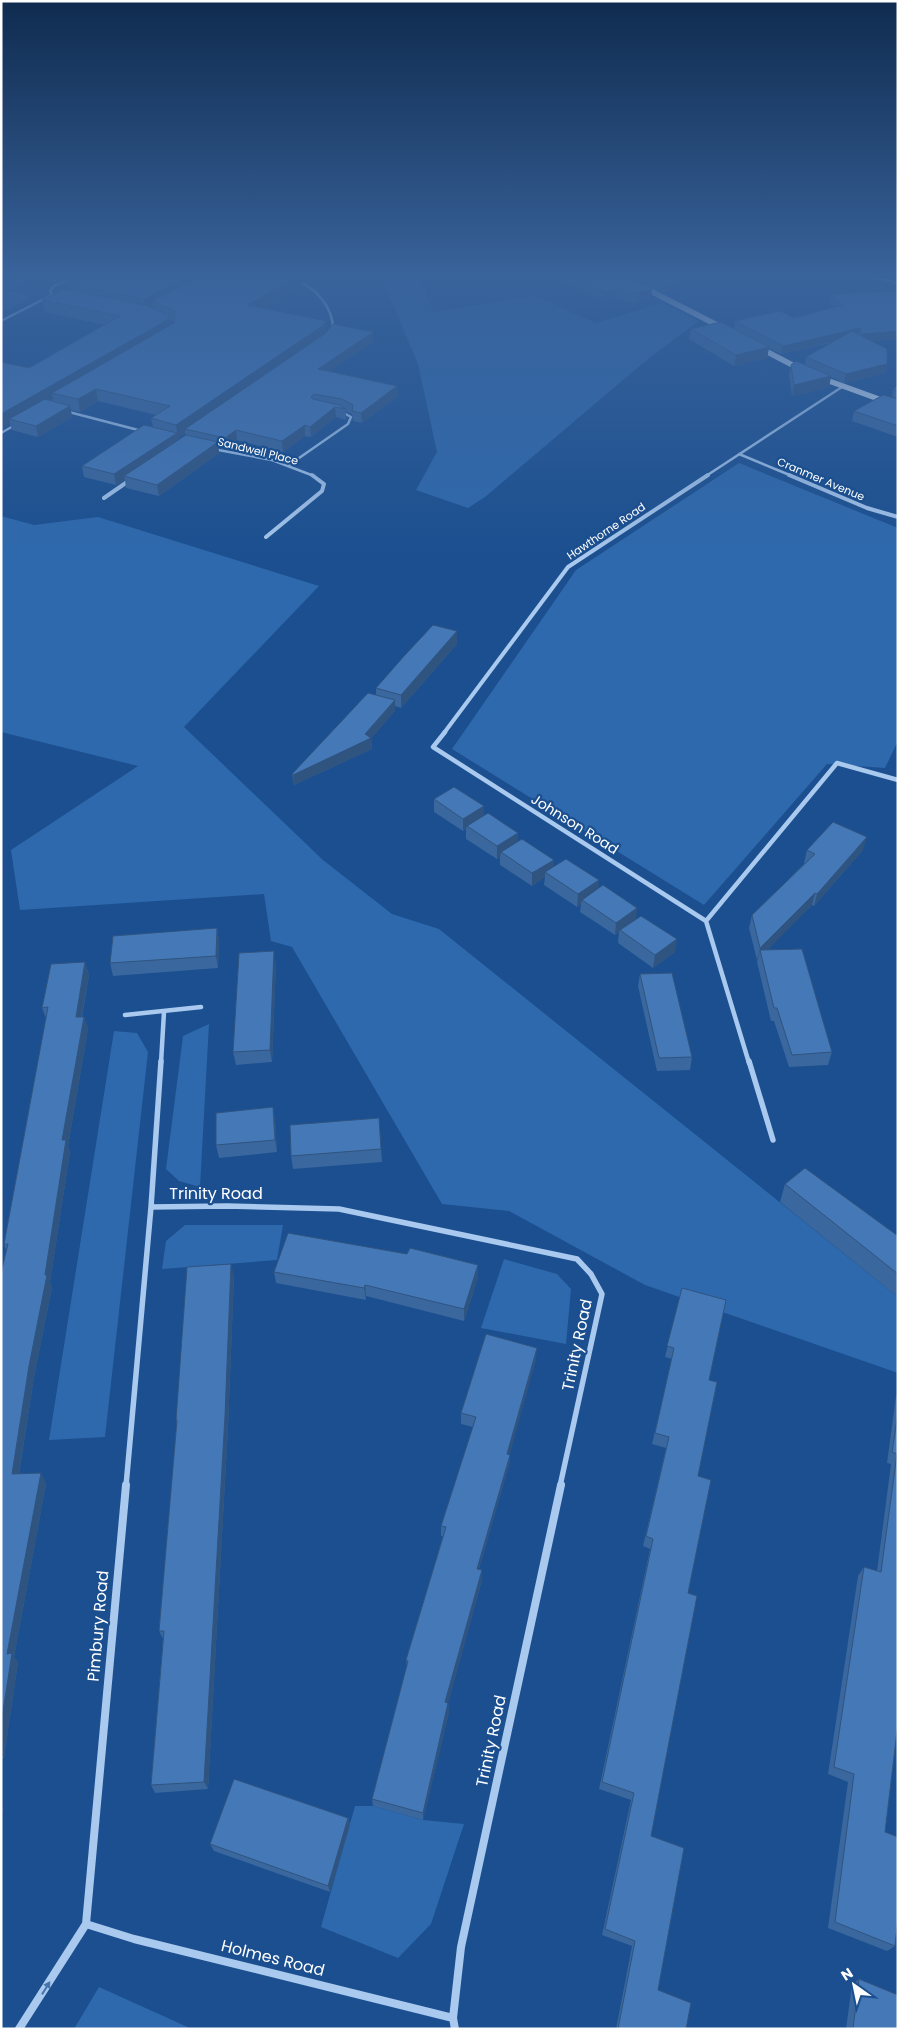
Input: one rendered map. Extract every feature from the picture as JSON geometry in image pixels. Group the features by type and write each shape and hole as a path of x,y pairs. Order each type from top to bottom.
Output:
{"street":[{"path":"815,376 898,406"},
{"name":"Hawthorne Road","path":"433,747 568,567 842,387"},
{"path":"57,409 145,432"},
{"path":"289,465 348,424 351,417 332,410"},
{"path":"1,433 17,424"},
{"name":"Sandwell Place","path":"206,447 289,465 317,477 324,484 322,491 266,537"},
{"name":"Cranmer Avenue","path":"738,454 867,508 898,517"},
{"path":"104,498 134,478"},
{"name":"Johnson Road","path":"433,747 706,921"},
{"path":"773,1140 706,921 837,763 898,780"},
{"path":"125,1015 201,1007"},
{"name":"Trinity Road","path":"164,1012 151,1207 227,1206 339,1209 577,1259 591,1274 602,1294 463,1938 453,2018 455,2029"},
{"name":"Pimbury Road","path":"19,2029 86,1924 151,1207"},
{"name":"Holmes Road","path":"86,1924 144,1942 453,2018"}],"shaded area":[{"path":"419,371 634,371 485,497 468,508 416,490 437,452"},
{"path":"739,463 898,528 898,741 885,768 827,764 704,905 452,749 576,570"},
{"path":"1,516 34,525 98,517 319,586 184,727 323,860 392,914 439,929 898,1297 898,1373 645,1285 509,1211 442,1204 292,947 271,941 264,894 20,910 11,850 138,766 1,732"},
{"path":"209,1024 200,1187 179,1181 166,1169 183,1036"},
{"path":"114,1031 137,1033 148,1052 105,1437 49,1440"},
{"path":"185,1225 283,1225 277,1260 162,1269 166,1241"},
{"path":"504,1259 557,1274 571,1289 566,1344 481,1328"},
{"path":"355,1806 373,1806 423,1820 464,1824 431,1924 398,1958 321,1927"},
{"path":"99,1987 192,2029 74,2029"}],"building":[{"path":"1,371 78,371 1,414"},
{"path":"91,371 256,371 176,425 151,418 170,406 96,389 78,399 52,393"},
{"path":"271,371 326,371 397,386 361,413 352,411 353,405 342,399 314,394 311,397 313,399 339,405 346,409 335,407 310,427 305,425 282,441 236,430 225,438 185,429"},
{"path":"792,371 819,371 831,376 794,385"},
{"path":"838,371 859,371 846,374"},
{"path":"883,395 898,399 898,426 854,411"},
{"path":"45,399 70,406 36,426 9,419"},
{"path":"144,425 177,433 114,474 82,466"},
{"path":"186,435 218,442 157,485 124,476"},
{"path":"433,625 457,631 401,695 376,688 405,655"},
{"path":"368,693 395,700 365,734 371,738 293,775 292,774"},
{"path":"454,787 484,806 463,819 434,799"},
{"path":"488,813 518,833 497,846 467,826"},
{"path":"833,822 867,837 817,894 815,893 760,948 752,915 815,854 807,850"},
{"path":"522,839 554,860 532,873 501,852"},
{"path":"566,859 599,880 578,894 545,872"},
{"path":"603,885 637,908 616,923 582,900"},
{"path":"641,916 677,939 655,955 620,930"},
{"path":"217,928 216,956 110,963 113,936"},
{"path":"802,949 832,1052 792,1055 777,1008 774,1008 760,950"},
{"path":"274,951 270,1050 233,1052 239,953"},
{"path":"85,962 76,1017 84,1017 62,1140 66,1140 45,1275 47,1275 29,1366 12,1474 41,1473 7,1654 12,1653 1,1724 1,1273 8,1244 4,1244 48,1007 42,1008 51,964"},
{"path":"672,973 692,1057 659,1058 640,974"},
{"path":"273,1107 275,1140 216,1145 216,1113"},
{"path":"379,1118 381,1149 291,1156 290,1125"},
{"path":"805,1168 898,1236 898,1274 785,1184"},
{"path":"288,1233 407,1254 410,1248 478,1265 464,1309 365,1285 364,1288 274,1272"},
{"path":"231,1264 225,1416 204,1782 151,1785 164,1631 159,1631 177,1420 187,1267"},
{"path":"682,1288 726,1300 709,1380 717,1382 698,1476 711,1480 688,1593 697,1596 651,1836 684,1848 658,1990 691,2003 686,2029 618,2029 635,1941 605,1929 634,1793 602,1782 653,1539 646,1536 669,1437 655,1433 674,1348 667,1346"},
{"path":"486,1334 537,1348 507,1454 510,1455 477,1569 482,1570 445,1702 448,1703 423,1813 372,1799 408,1661 406,1660 446,1527 441,1526 476,1417 461,1413"},
{"path":"898,1413 898,1723 885,1832 898,1837 898,1918 895,1946 835,1922 854,1774 834,1767 864,1567 881,1572 897,1454 892,1452"},
{"path":"234,1779 348,1818 328,1886 210,1844"},
{"path":"859,1979 898,1995 898,2029 853,2029"}]}
